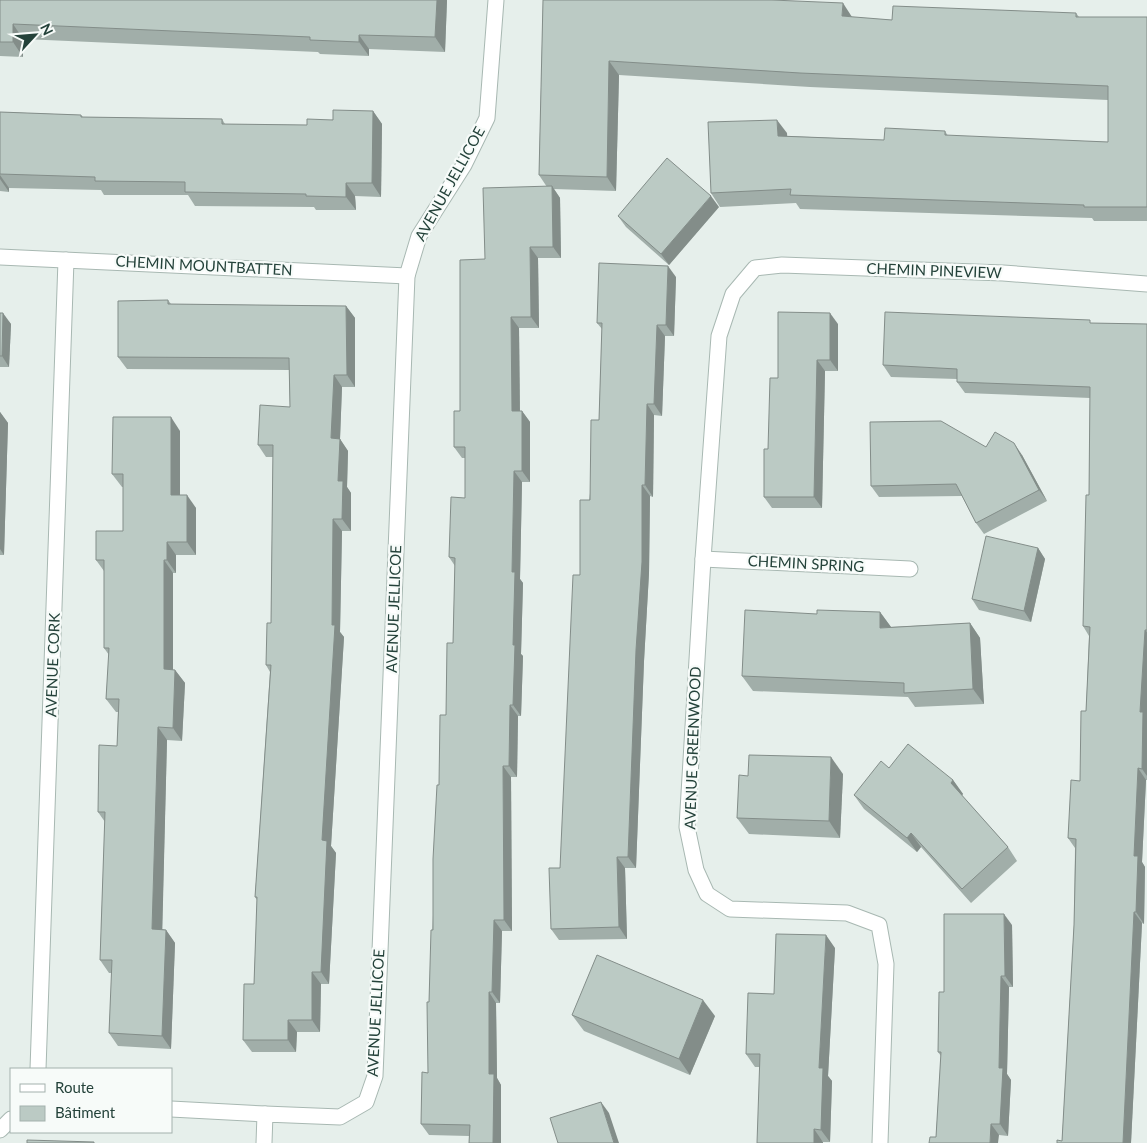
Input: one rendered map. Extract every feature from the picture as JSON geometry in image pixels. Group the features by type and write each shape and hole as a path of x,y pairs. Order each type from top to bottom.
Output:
{"street":[{"name":"AVENUE JELLICOE","path":"172,1109 340,1117 366,1102 374,1076 407,276 419,236 464,166 487,118 496,0"},
{"name":"CHEMIN MOUNTBATTEN","path":"0,257 407,276"},
{"name":"AVENUE CORK","path":"38,1068 66,260"},
{"name":"CHEMIN PINEVIEW","path":"733,294 755,268 782,265 1002,273 1147,284"},
{"name":"AVENUE GREENWOOD","path":"733,294 719,336 702,559 687,828 696,870 706,894 730,909 847,912 879,925 886,964 880,1143"},
{"name":"CHEMIN SPRING","path":"702,559 910,569"},
{"path":"264,1143 265,1114"},
{"path":"0,1130 10,1120"}],"building":[{"path":"0,0 437,0 435,37 359,35 359,42 310,40 310,37 13,24 13,42 0,42"},
{"path":"543,0 772,0 843,3 842,16 892,20 893,6 1076,13 1076,17 1147,17 1147,207 1084,207 1084,205 790,195 791,189 711,193 708,122 777,120 778,136 884,140 885,128 945,131 945,135 1108,142 1108,86 800,73 609,61 607,177 539,175"},
{"path":"333,110 373,111 372,183 346,183 346,197 306,196 306,194 185,192 185,182 95,181 95,177 0,174 0,112 81,115 81,117 222,119 222,124 307,125 307,119 333,120"},
{"path":"667,158 711,196 661,254 618,216"},
{"path":"552,186 553,247 530,247 531,317 511,317 512,411 522,411 522,471 514,471 512,572 515,572 513,645 515,645 513,705 510,705 509,766 503,766 504,920 494,920 492,992 489,992 489,1074 494,1074 493,1143 469,1143 470,1125 421,1124 422,1072 428,1073 427,1002 429,1002 431,930 433,930 433,859 437,785 439,785 440,715 446,715 447,643 453,643 455,558 449,557 451,497 465,498 465,447 454,447 454,411 460,411 460,260 485,259 483,188"},
{"path":"599,263 668,266 666,325 657,325 654,404 647,404 645,485 642,485 642,562 636,650 628,857 617,857 619,927 551,929 549,868 560,868 573,575 580,575 580,500 590,500 591,420 599,420 602,323 597,323"},
{"path":"168,300 168,304 346,306 347,375 334,375 331,438 340,439 338,481 343,481 342,519 333,519 332,625 335,625 322,840 327,841 321,972 312,972 312,1020 288,1020 288,1040 243,1040 244,984 254,984 257,897 255,897 271,665 266,665 267,623 271,623 273,445 258,445 260,405 290,407 289,358 118,357 118,301"},
{"path":"778,312 830,313 830,360 817,360 814,497 764,497 764,449 768,449 770,378 778,378"},
{"path":"885,312 1090,320 1090,323 1147,324 1147,630 1145,630 1140,712 1143,712 1142,769 1138,768 1134,856 1138,856 1136,912 1134,912 1123,1143 1057,1143 1057,1140 1062,1141 1074,925 1076,839 1068,838 1071,780 1080,781 1081,711 1086,711 1090,627 1083,626 1086,495 1089,495 1090,387 957,382 957,369 883,365"},
{"path":"0,313 3,313 2,356 0,356"},
{"path":"113,417 171,417 171,495 187,495 187,542 167,542 167,560 164,560 164,669 175,670 173,728 158,727 152,929 166,930 162,1036 109,1033 112,960 100,960 105,812 98,812 99,745 117,746 119,699 106,699 109,648 104,648 104,560 96,560 96,531 123,531 123,474 112,474"},
{"path":"941,421 986,447 995,432 1014,443 1039,490 976,523 956,484 871,486 870,422"},
{"path":"986,536 1038,548 1024,611 972,599"},
{"path":"745,610 817,614 817,610 880,612 880,628 970,623 973,689 904,693 904,683 742,676"},
{"path":"908,744 953,780 951,783 1008,847 962,889 911,833 907,838 854,795 881,761 889,768"},
{"path":"749,755 831,757 829,821 737,818 739,775 748,776"},
{"path":"944,914 1004,914 1005,976 1001,976 999,1068 1003,1068 1000,1124 991,1124 990,1143 929,1143 930,1137 936,1137 941,1052 938,1052 939,992 944,992"},
{"path":"776,934 826,935 819,1068 823,1068 821,1130 814,1129 814,1143 757,1143 760,1054 746,1054 748,993 774,994"},
{"path":"597,955 703,1000 679,1059 572,1015"},
{"path":"601,1102 614,1143 558,1143 550,1118"},
{"path":"27,1140 94,1142 94,1143 27,1143"}]}
